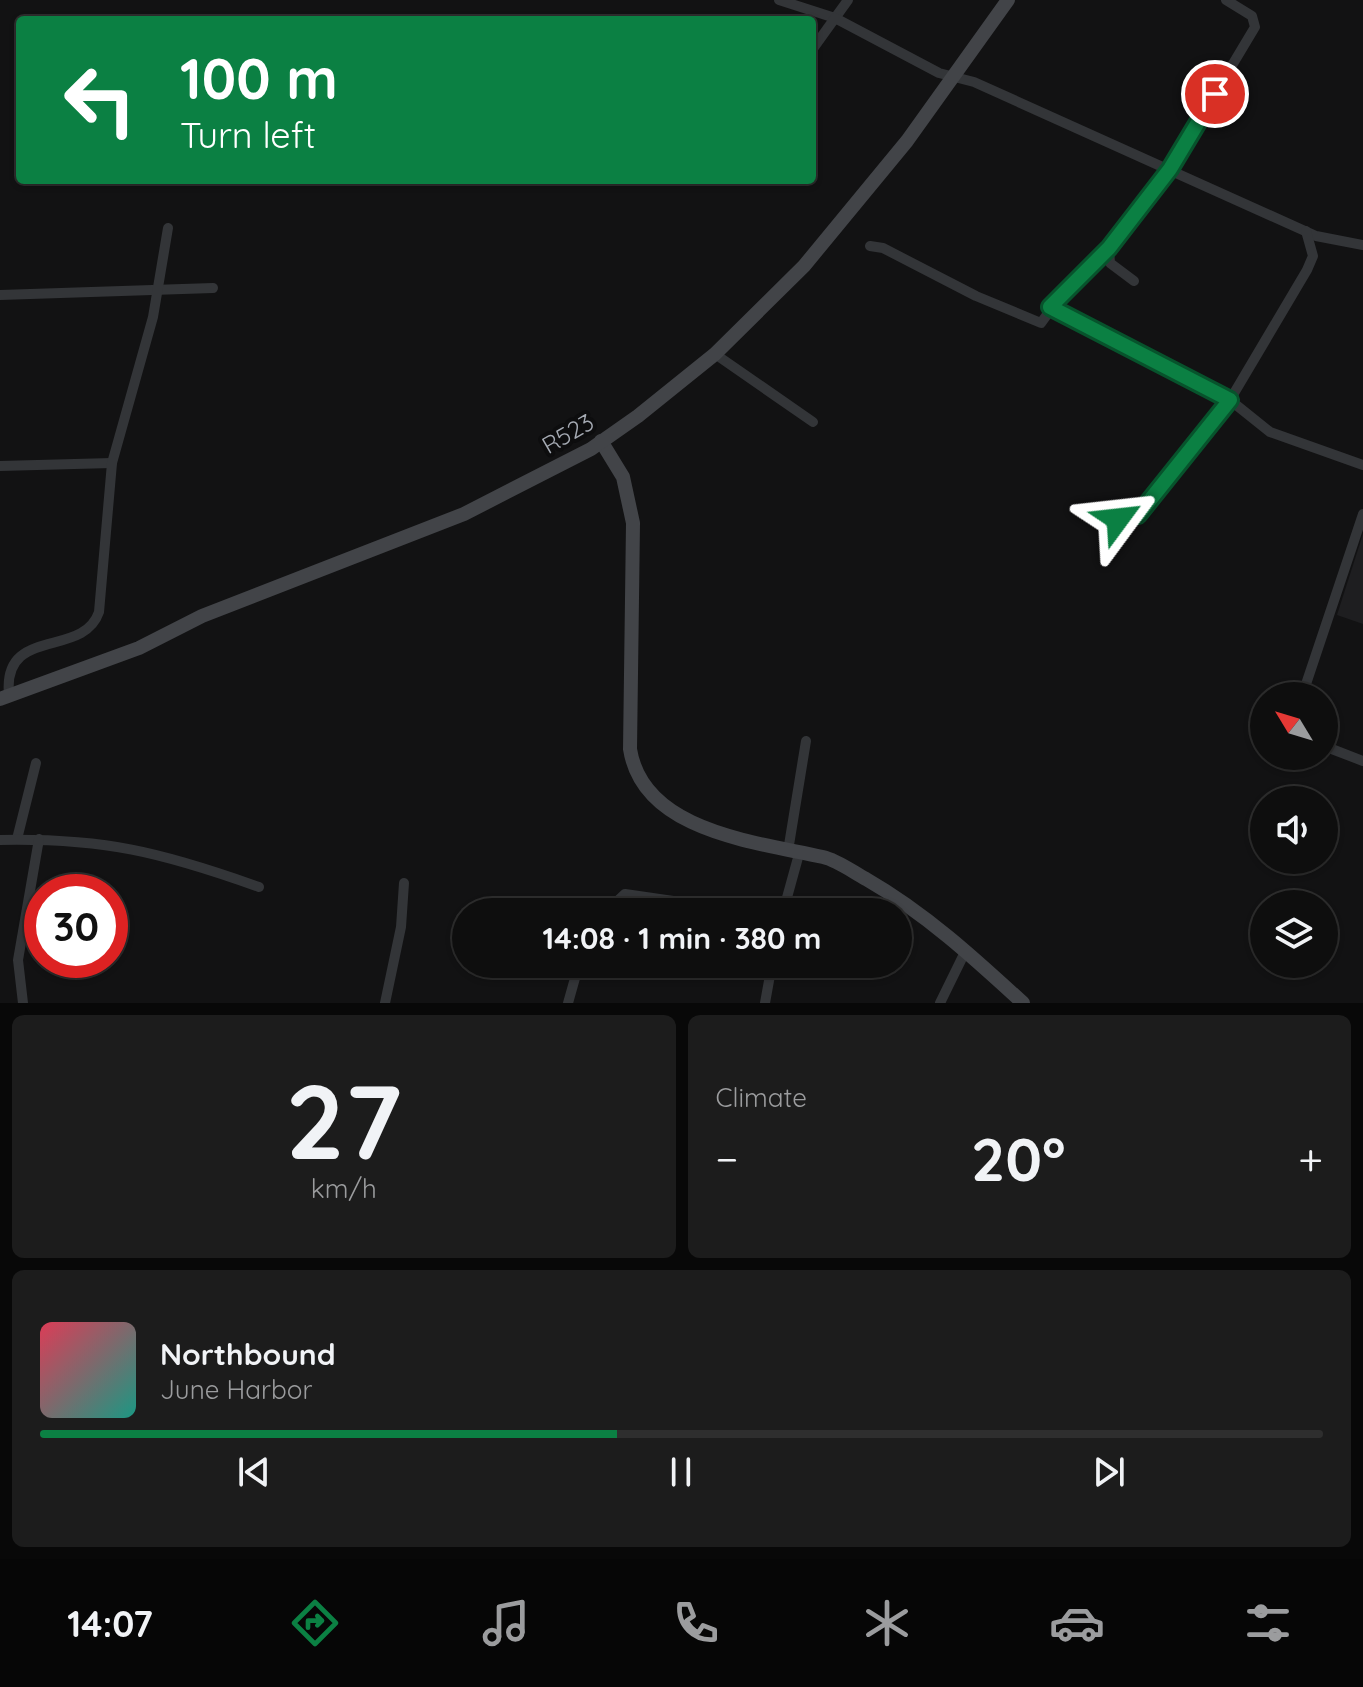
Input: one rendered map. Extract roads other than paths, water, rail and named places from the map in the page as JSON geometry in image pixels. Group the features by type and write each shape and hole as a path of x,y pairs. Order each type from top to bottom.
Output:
{"main road":[{"name":"R523","path":"5,697 139,648 202,616 464,514 601,441 715,354 767,305 836,230 1008,0"},
{"path":"601,441 623,477 633,523 630,749 639,780 658,804 672,813 793,853 825,857 868,880 966,950 1023,1003"}],"street":[{"path":"779,0 835,18 939,73 954,76 1170,169 1324,239 1363,245"},
{"path":"816,44 848,0"},
{"path":"870,246 883,248 976,296 1041,323 1050,307 1109,248 1170,169 1255,27 1252,16 1226,0"},
{"path":"5,697 14,661 25,652 81,632 97,619 112,463 158,291 168,228"},
{"path":"1118,519 1138,515 1230,400 1307,270 1313,256 1306,231"},
{"path":"1109,248 1110,263 1134,281"},
{"path":"0,295 213,288"},
{"path":"1050,307 1230,400 1270,432 1363,465"},
{"path":"715,354 813,422"},
{"path":"0,466 112,463"},
{"path":"1307,682 1363,514"},
{"path":"785,898 806,741"},
{"path":"1338,751 1363,761"},
{"path":"17,839 36,763"},
{"path":"23,1003 18,960 39,839"},
{"path":"0,840 39,839 131,847 186,861 259,887"},
{"path":"385,1003 401,927 404,883"},
{"path":"621,898 625,894 653,898"},
{"path":"940,1003 966,950"},
{"path":"568,1003 575,978"},
{"path":"765,1003 769,978"}]}
